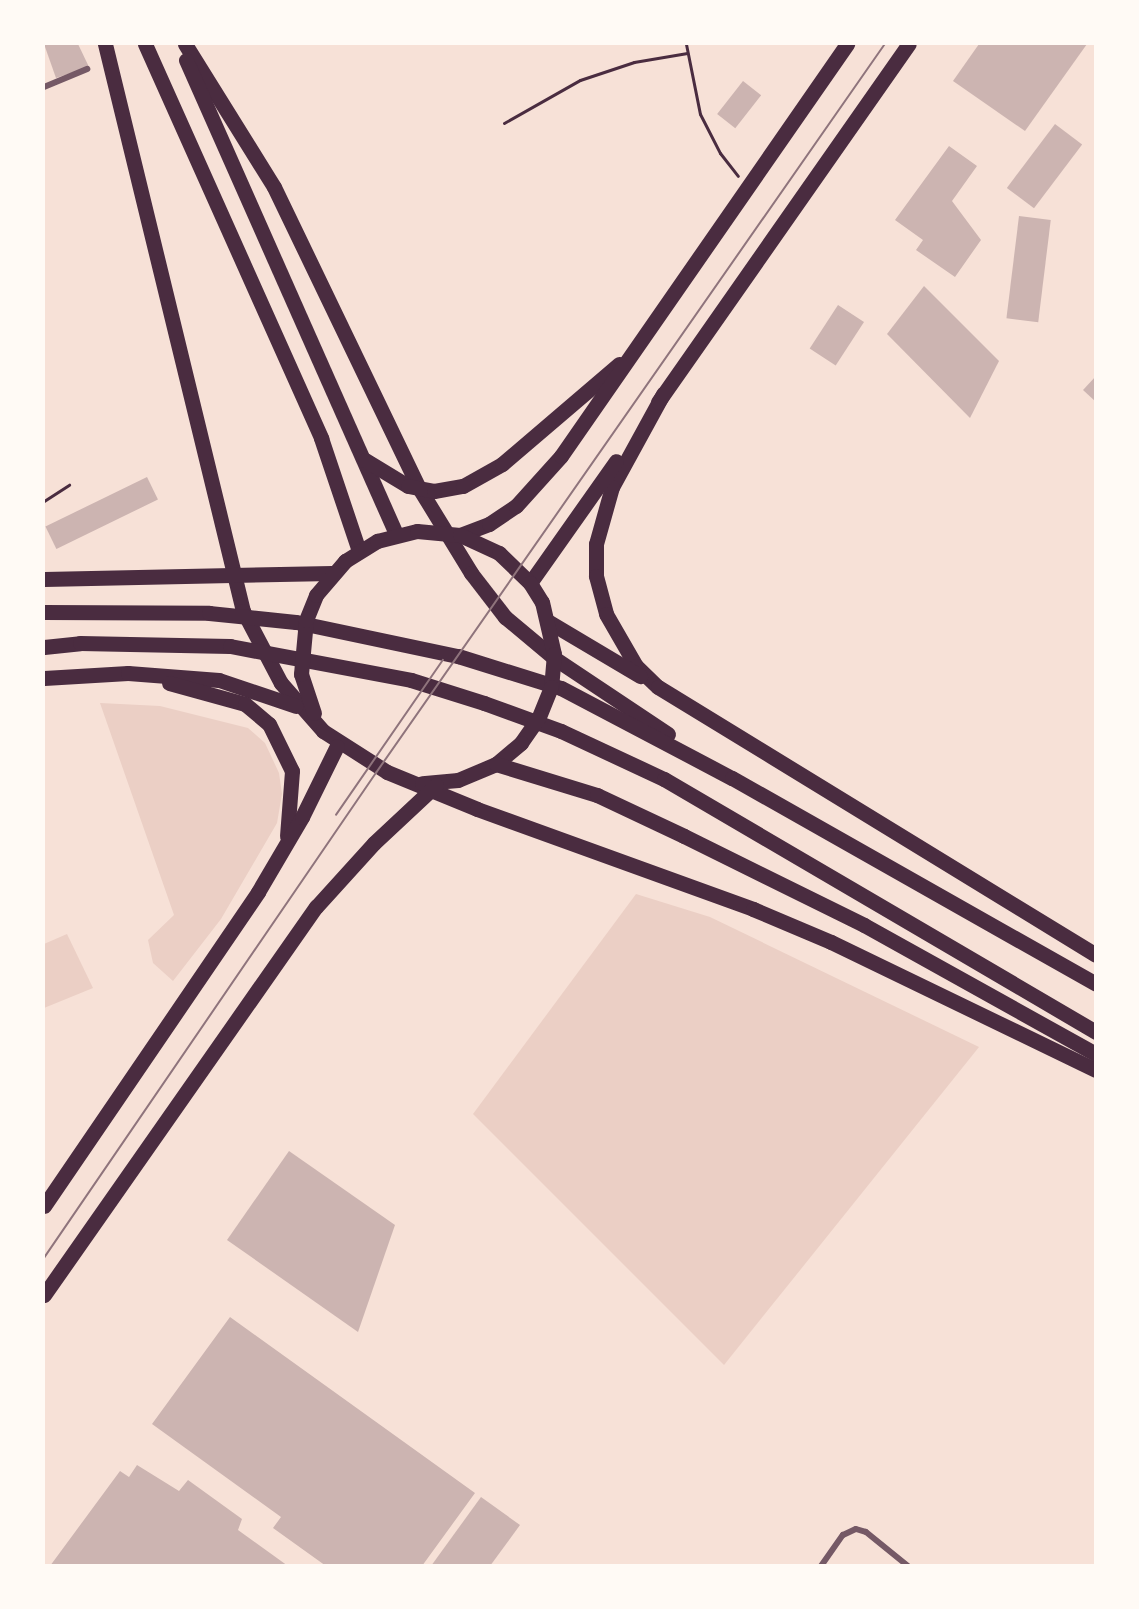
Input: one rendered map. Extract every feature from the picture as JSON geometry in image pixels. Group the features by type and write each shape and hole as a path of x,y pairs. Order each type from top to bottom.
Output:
{"highway":[{"path":"105,44 243,611 281,683 323,731 407,780 477,809 674,878 831,942 1095,1070"},
{"path":"145,44 321,438 359,551"},
{"path":"178,44 396,534"},
{"path":"185,44 274,187 419,489 471,573 505,617 554,658 732,778"},
{"path":"460,535 489,524 528,495 583,428 630,354 847,44"},
{"path":"530,583 909,44"},
{"path":"363,458 384,475 408,486 434,491 463,486 502,464 630,354"},
{"path":"658,687 636,666 614,632 600,596 595,560 598,529 612,487 663,394"},
{"path":"44,678 128,673 219,680 291,701 320,725 337,746 381,775 418,783 458,780 496,764 521,743 543,706 551,687 554,654 549,622 530,583 499,553 460,535 438,531 396,534 359,551 332,573 306,620 301,647 306,692 320,725"},
{"path":"44,579 332,573"},
{"path":"44,612 209,613 296,622 458,656 561,688 732,778 1095,984"},
{"path":"549,622 1095,955"},
{"path":"44,647 80,643 231,646 411,680 561,731 664,779 1095,1032"},
{"path":"128,673 234,699 256,711 269,724 290,762 293,780 292,812 281,855"},
{"path":"44,1206 281,855 337,746"},
{"path":"496,764 597,795 684,836 884,936 1095,1054"},
{"path":"44,1295 316,907 374,843 438,783"}],"street":[{"path":"44,87 87,69"},
{"path":"821,1566 843,1535 856,1529 866,1532 908,1566"}],"path":[{"path":"686,44 694,94 709,134 747,187"},
{"path":"504,123 580,80 634,62 687,52"},
{"path":"44,501 69,485"}],"shaded area":[{"path":"100,703 160,706 248,728 265,743 279,773 282,794 277,823 221,919 173,981 153,963 148,940 174,915"},
{"path":"636,894 710,917 979,1047 724,1365 473,1114"},
{"path":"67,934 93,988 44,1008 44,944"}],"building":[{"path":"44,44 78,44 89,67 56,78"},
{"path":"979,44 1087,44 1025,131 953,81"},
{"path":"743,81 761,95 735,128 717,114"},
{"path":"1055,124 1082,144 1034,208 1007,188"},
{"path":"949,146 977,166 952,201 981,240 955,277 916,250 923,240 895,220"},
{"path":"1019,216 1051,220 1038,322 1006,318"},
{"path":"924,286 999,361 970,418 887,334"},
{"path":"838,305 864,322 836,365 810,349"},
{"path":"1096,376 1096,402 1083,390"},
{"path":"147,477 158,499 56,549 45,527"},
{"path":"289,1151 395,1225 358,1332 227,1240"},
{"path":"230,1317 475,1493 422,1566 326,1566 273,1528 281,1517 152,1424"},
{"path":"137,1465 179,1491 188,1480 242,1519 238,1530 288,1566 50,1566 120,1471 129,1477"},
{"path":"481,1497 520,1525 490,1566 431,1566"}],"tram line":[{"path":"44,1258 376,773 885,44"},
{"path":"336,815 443,660"}]}
